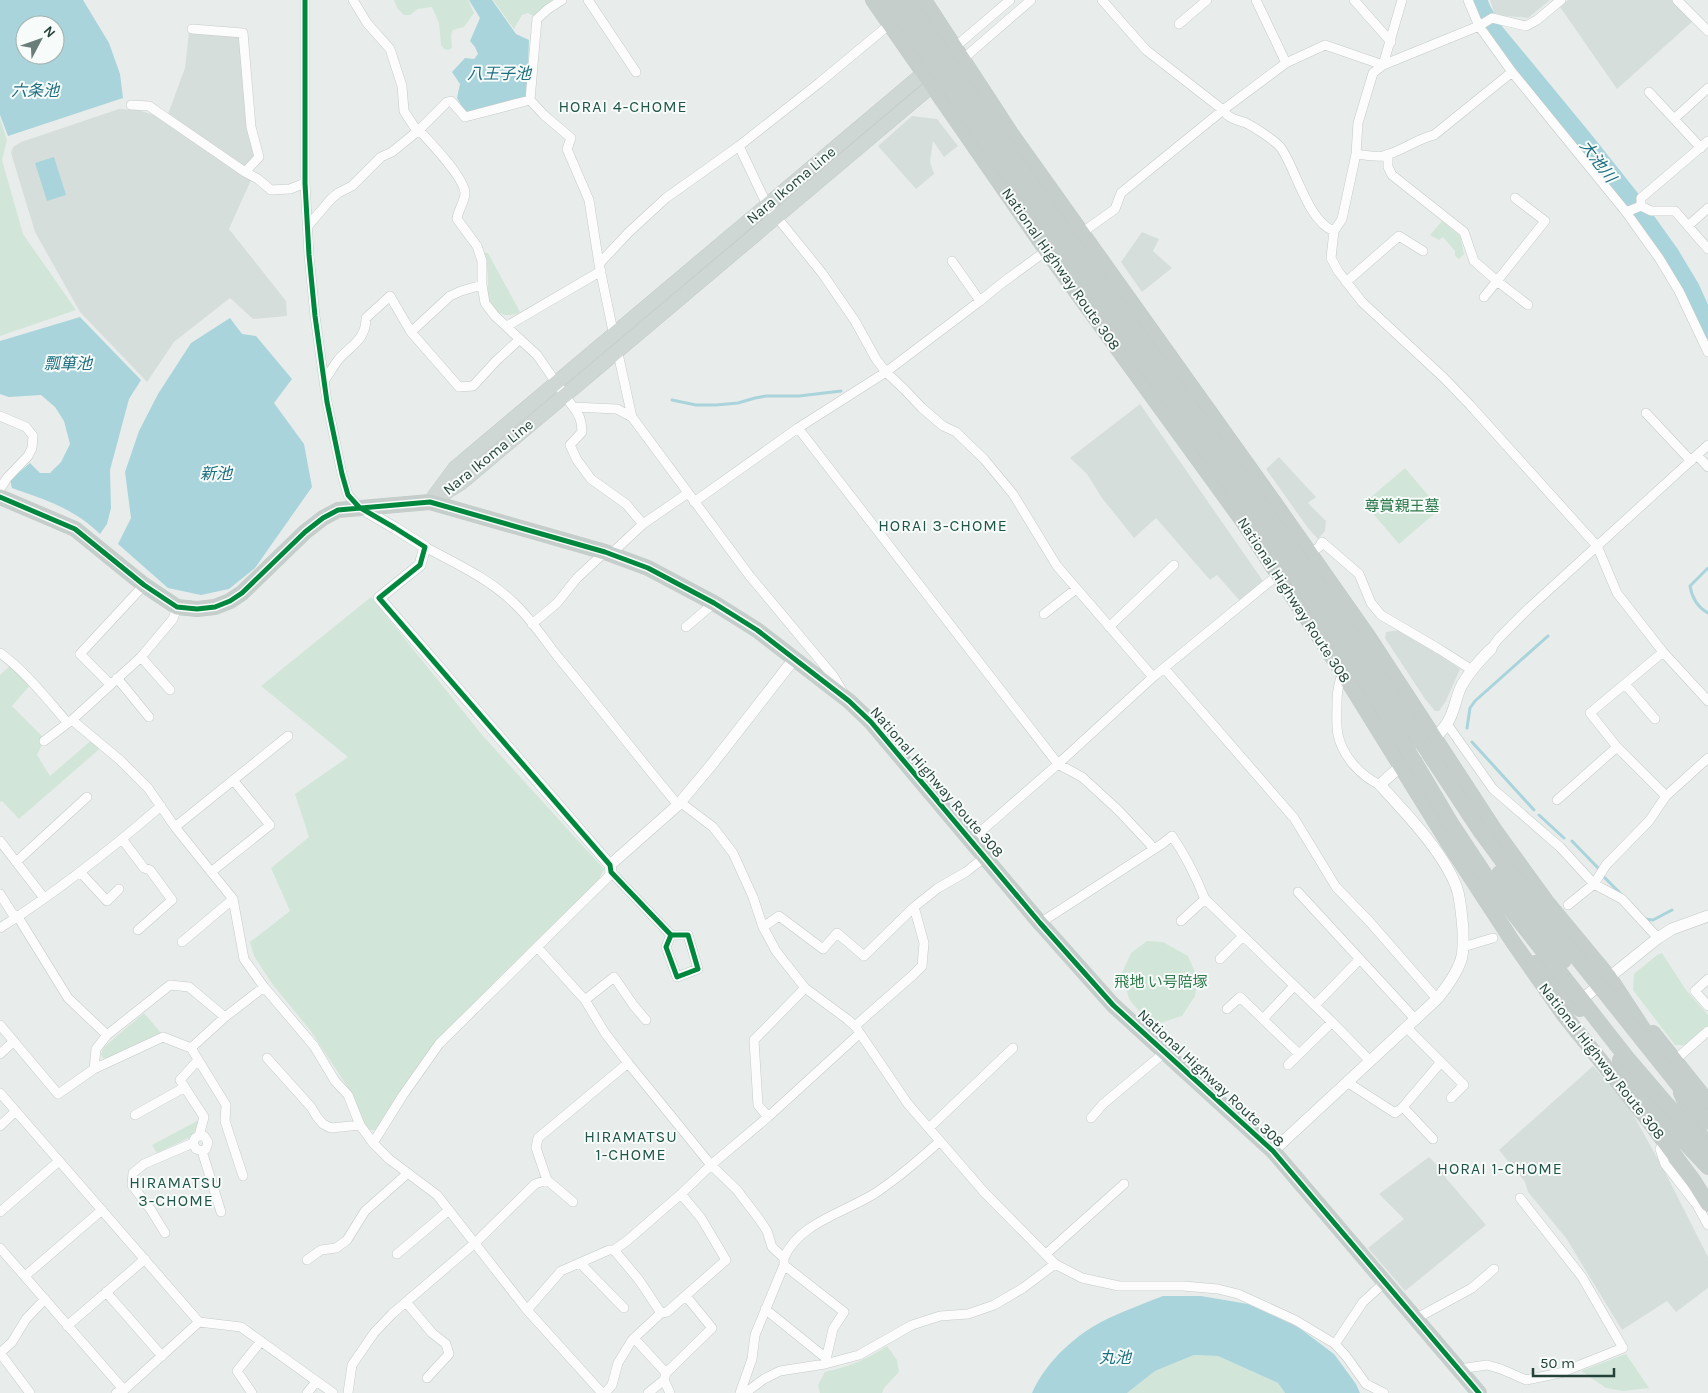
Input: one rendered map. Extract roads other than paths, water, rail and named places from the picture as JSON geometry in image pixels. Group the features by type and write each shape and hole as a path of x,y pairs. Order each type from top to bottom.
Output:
{"highway":[{"name":"National Highway Route 308","path":"873,0 1046,250 1230,504 1342,673 1512,942 1564,1015 1665,1143 1708,1204"},
{"name":"National Highway Route 308","path":"890,0 1031,207 1306,591 1379,702 1452,824 1493,887 1628,1058 1708,1150"},
{"name":"National Highway Route 308","path":"907,0 1046,206 1318,585 1472,819 1520,886 1708,1122"},
{"name":"National Highway Route 308","path":"924,0 1012,135 1368,636 1507,848 1546,901 1609,977 1663,1059 1708,1150"},
{"path":"0,497 75,528 144,585 176,607"},
{"name":"National Highway Route 308","path":"176,607 196,609 215,607 230,601 242,593 305,532 322,518 338,510 430,502 608,553 648,568 714,603 757,630 849,701 870,722 1040,924 1113,1004 1164,1053 1273,1151 1478,1393"},
{"path":"1403,716 1518,901 1658,1082 1708,1162"},
{"path":"1512,942 1563,989 1678,1135 1708,1167"},
{"path":"1609,977 1708,1102"}],"main road":[{"name":"Nara Ikoma Line","path":"430,502 456,468 556,382 767,205 959,53"},
{"name":"Nara Ikoma Line","path":"430,502 461,483 776,217 928,79"}],"street":[{"path":"305,0 305,183 307,227 314,307 324,381 342,474 348,495 359,507 490,584 514,603 679,803 713,827 732,853 776,952 805,988 847,1019 857,1030 908,1104 984,1192 1054,1264 1082,1278 1119,1286 1183,1286 1218,1289 1238,1294 1295,1320 1335,1344 1366,1384 1384,1393"},
{"path":"353,0 367,23 390,49 402,86 404,111 418,131 453,170 462,183 465,194 457,219 477,246 482,261 482,285 485,303 495,316 537,355 565,394 569,403 577,411 582,424 582,432 570,445 577,460 591,479 626,504 643,524"},
{"path":"562,0 537,19 530,100 571,138 567,149 589,200 600,267 632,416 749,575 834,677 849,701"},
{"path":"588,0 636,72"},
{"path":"959,53 1010,0"},
{"path":"959,53 1031,0"},
{"path":"1102,0 1146,50 1223,110 1228,117 1248,124 1280,146 1304,196 1324,228 1334,231"},
{"path":"1179,24 1207,0"},
{"path":"1256,0 1286,63"},
{"path":"1354,0 1391,42"},
{"path":"1383,65 1402,0"},
{"path":"1468,0 1485,22 1512,72 1628,211 1679,291 1708,352"},
{"path":"1561,0 1538,20 1526,26 1485,22 1383,65 1373,73 1358,123 1356,154 1342,219 1334,231 1331,258 1338,272 1362,302 1470,405 1597,546 1617,593 1663,652 1708,702"},
{"path":"1677,0 1708,30"},
{"path":"507,326 600,267 628,233 666,198 739,146 890,24"},
{"path":"192,29 243,33 250,127 259,158 245,172"},
{"path":"694,502 798,428 886,372 1046,250 1082,233 1115,209 1121,193 1223,110 1286,63 1325,45 1383,65"},
{"path":"1356,154 1381,156 1422,138 1434,135 1512,72"},
{"path":"1674,119 1708,88"},
{"path":"1641,206 1641,198 1704,144 1674,119 1649,92"},
{"path":"307,227 338,193 352,186 382,157 392,152 418,131 447,102 451,101 465,117 530,100"},
{"path":"130,105 149,106 258,179 271,190 290,189 305,183"},
{"path":"739,146 767,205 822,273 855,321 876,359 886,372 922,408 943,426 956,432 990,466 1013,494 1057,566 1153,677"},
{"path":"1388,154 1388,167 1392,175 1464,232 1474,261 1528,305"},
{"path":"1484,297 1545,221 1515,198"},
{"path":"1628,211 1641,206 1651,211 1675,211 1708,249"},
{"path":"1688,226 1708,208"},
{"path":"1346,282 1399,236 1423,252"},
{"path":"952,261 980,301"},
{"path":"412,332 450,296 461,290 482,285"},
{"path":"324,381 338,360 360,338 366,329 366,318 390,296 412,332 459,387 474,386 496,361 520,339"},
{"path":"573,407 617,408 632,416"},
{"path":"1646,413 1694,458 1708,467"},
{"path":"0,416 26,427 33,436 32,448 28,456 7,478 0,489"},
{"path":"798,428 1058,764 1089,783 1118,810 1150,844 1153,850"},
{"path":"1380,785 1400,766 1436,739 1452,717 1461,689 1472,670 1498,639 1529,608 1708,445"},
{"path":"532,624 557,602 577,578 643,524 688,493"},
{"path":"971,840 1153,677 1322,542 1359,574 1371,603 1381,615 1439,648 1472,670"},
{"path":"425,547 420,565 379,598 610,868 671,934 688,935 698,969 677,977 666,947 671,934"},
{"path":"1109,627 1174,565"},
{"path":"144,585 80,654 114,681 149,717"},
{"path":"1044,614 1076,589"},
{"path":"686,627 714,603"},
{"path":"44,742 141,657 173,619 176,607"},
{"path":"373,1143 403,1095 439,1044 608,877 610,868 679,803 713,763 806,644"},
{"path":"1663,652 1590,713 1617,747 1666,796"},
{"path":"0,653 69,721 120,760 148,788 175,827 233,898 244,959 264,987 314,1046 335,1081 348,1094 360,1125 373,1143 389,1159 438,1195 527,1310 604,1393 612,1385 618,1364 634,1338 661,1313 666,1312 686,1296 726,1260 701,1218 681,1194"},
{"path":"141,657 170,690"},
{"path":"1164,668 1294,818 1336,887 1369,921 1437,999"},
{"path":"1273,1151 1437,999 1447,987 1460,962 1463,948 1461,909 1453,879 1413,821 1380,785 1368,779 1352,763 1343,749 1338,734 1336,713 1338,684 1342,673"},
{"path":"1625,684 1655,719"},
{"path":"1447,724 1493,789 1560,847 1594,884 1622,898 1658,938"},
{"path":"175,827 288,736"},
{"path":"1557,800 1617,747"},
{"path":"1568,905 1594,884 1606,865 1649,821 1666,796 1708,758"},
{"path":"212,872 270,826 233,780"},
{"path":"16,862 87,797"},
{"path":"0,928 80,872 161,806"},
{"path":"1040,924 1172,836 1185,857 1205,899 1370,1061"},
{"path":"122,839 144,868 150,870 172,900 138,930"},
{"path":"0,841 44,898"},
{"path":"764,927 779,916 823,949 837,933 864,956 914,907 938,888 966,872 985,857"},
{"path":"80,872 107,901 120,889"},
{"path":"1298,892 1416,1020"},
{"path":"0,894 12,914 18,917 68,998 106,1035"},
{"path":"182,942 233,898"},
{"path":"1182,920 1205,899"},
{"path":"527,1310 561,1271 609,1250 614,1250 681,1194 710,1165 768,1117 922,966 924,943 914,907"},
{"path":"1564,1015 1658,938 1672,929 1708,916"},
{"path":"1220,959 1243,936"},
{"path":"1463,948 1492,938"},
{"path":"538,948 585,1000 628,1064 710,1165 742,1197 767,1231 772,1247 784,1261 844,1312 834,1329 826,1362"},
{"path":"1315,1005 1360,959"},
{"path":"585,1000 614,977 646,1020"},
{"path":"1708,980 1695,991 1708,1006"},
{"path":"94,1069 96,1049 106,1035 170,986 189,987 225,1017"},
{"path":"1263,1019 1294,986"},
{"path":"191,1048 225,1017 264,987"},
{"path":"768,1117 758,1105 754,1040 805,988"},
{"path":"1227,1009 1240,997 1299,1054"},
{"path":"1288,1065 1332,1022"},
{"path":"0,1025 58,1094 94,1069 162,1037 191,1048 226,1105 225,1121 243,1176"},
{"path":"1407,1028 1464,1084 1451,1098"},
{"path":"1674,1060 1708,1031"},
{"path":"0,1054 14,1041"},
{"path":"929,1128 1013,1048"},
{"path":"1091,1118 1103,1104 1164,1053"},
{"path":"267,1058 311,1107 323,1124 331,1128 360,1125"},
{"path":"198,1060 180,1080 204,1117 196,1139 196,1149 202,1151"},
{"path":"1347,1082 1395,1113 1403,1107 1441,1062"},
{"path":"573,1202 547,1180 536,1148 538,1138 628,1064"},
{"path":"1687,1076 1708,1097"},
{"path":"135,1115 185,1087"},
{"path":"0,1093 199,1322 241,1327 333,1393"},
{"path":"1403,1107 1433,1139"},
{"path":"0,1126 16,1111"},
{"path":"165,1233 152,1210 132,1185 133,1173 144,1164 204,1136 208,1142 206,1149 202,1151"},
{"path":"740,1393 752,1358 755,1336 788,1249 813,1227 828,1217 866,1199 906,1171 940,1141"},
{"path":"1665,1143 1660,1149 1665,1164 1697,1205 1708,1225"},
{"path":"202,1151 221,1212"},
{"path":"0,1212 59,1161"},
{"path":"307,1260 322,1250 336,1248 347,1240 365,1211 408,1172"},
{"path":"348,1393 352,1365 374,1333 406,1302 474,1243 535,1184 547,1180"},
{"path":"1046,1254 1124,1184"},
{"path":"1459,1369 1487,1365 1526,1380 1560,1373 1623,1348 1582,1277 1520,1198"},
{"path":"25,1276 102,1210"},
{"path":"397,1254 449,1210"},
{"path":"0,1248 120,1391 199,1322"},
{"path":"614,1250 639,1280 661,1313"},
{"path":"67,1326 145,1259"},
{"path":"580,1263 624,1308"},
{"path":"745,1393 764,1379 780,1371 859,1355 912,1325 940,1316 968,1314 994,1305 1023,1288 1054,1264"},
{"path":"1416,1318 1472,1288 1494,1269"},
{"path":"1335,1344 1363,1302 1385,1282"},
{"path":"106,1292 162,1356"},
{"path":"648,1393 712,1328 686,1296"},
{"path":"30,1393 0,1353 12,1342 26,1319 45,1300"},
{"path":"406,1302 432,1333 446,1344 449,1354 427,1378"},
{"path":"765,1310 826,1362"},
{"path":"634,1338 665,1377 670,1393"},
{"path":"252,1393 237,1371 261,1341"},
{"path":"307,1393 316,1382"}],"water":[{"name":"六条池","path":"0,0 83,0 109,43 120,74 123,98 8,136 0,115"},
{"name":"八王子池","path":"469,0 492,0 516,34 529,40 527,97 466,114 457,98 460,84 452,72 465,58 474,59 478,54 470,41 480,18"},
{"path":"54,157 66,195 47,201 35,163"},
{"name":"瓢箪池","path":"80,317 141,380 129,399 110,470 111,508 107,524 100,534 69,511 12,488 10,480 30,463 40,473 50,473 61,462 70,444 64,421 55,407 41,395 9,397 0,394 0,341"},
{"name":"新池","path":"230,318 242,334 256,336 292,379 274,403 304,444 312,487 255,568 229,589 201,595 168,588 118,544 131,518 125,472 139,431 158,394 191,343"},
{"name":"丸池","path":"1163,1296 1201,1296 1248,1304 1298,1327 1334,1354 1356,1384 1360,1393 1285,1393 1278,1383 1218,1356 1194,1355 1155,1371 1127,1393 1032,1393 1045,1370 1074,1340 1109,1318"}],"waterway":[{"name":"大池川","path":"1477,0 1493,31 1629,198 1669,254 1690,289 1708,329"},
{"path":"672,400 696,405 716,405 738,403 766,396 799,396 841,391"},
{"path":"1708,568 1690,586 1696,602 1708,613"},
{"path":"1467,728 1470,708 1475,701 1548,636"},
{"path":"1472,742 1534,810"},
{"path":"1539,815 1564,838"},
{"path":"1572,841 1599,869"},
{"path":"1602,875 1621,894"},
{"path":"1644,919 1653,920 1672,910"}],"district":[{"name":"HORAI 4-CHOME","path":"623,106"},
{"name":"HORAI 3-CHOME","path":"943,525"},
{"name":"HIRAMATSU 1-CHOME","path":"631,1145"},
{"name":"HORAI 1-CHOME","path":"1500,1168"},
{"name":"HIRAMATSU 3-CHOME","path":"176,1191"}],"park label":[{"name":"尊賞親王墓","path":"1402,506"},
{"name":"飛地 い号陪塚","path":"1161,982"}]}
